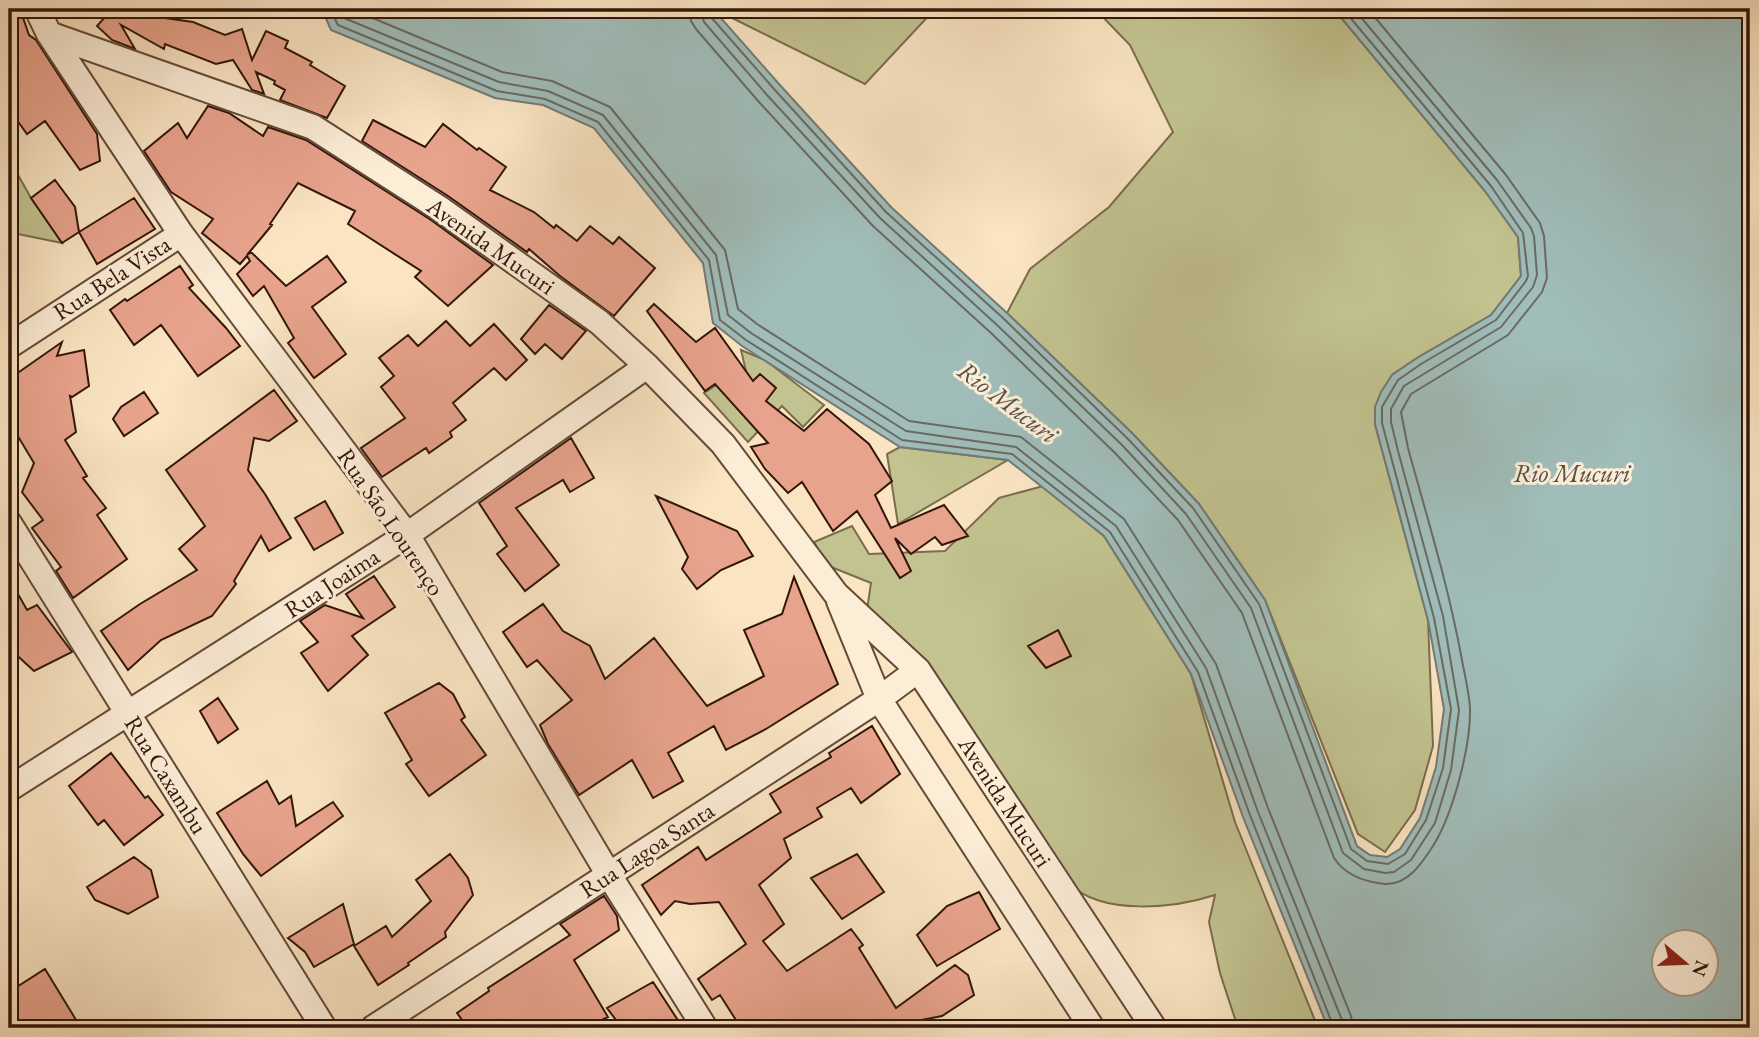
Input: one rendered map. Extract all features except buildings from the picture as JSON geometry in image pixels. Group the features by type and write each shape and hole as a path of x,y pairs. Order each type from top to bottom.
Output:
{"street":[{"name":"Rua São Lourenço","path":"37,9 49,34 181,234 407,535 609,875 705,1028"},
{"name":"Avenida Mucuri","path":"49,34 313,127 439,208 599,323 647,366 723,444 836,594 918,670 1154,1028"},
{"name":"Rua Bela Vista","path":"9,346 181,234"},
{"name":"Rua Joaima","path":"9,789 407,535 647,366"},
{"name":"Rua Caxambu","path":"9,523 324,1028"},
{"name":"Avenida Mucuri","path":"836,594 879,699 1092,1028"},
{"name":"Rua Lagoa Santa","path":"373,1028 879,699 918,670"}],"green space":[{"path":"714,9 935,9 865,84"},
{"path":"1095,9 1334,9 1485,191 1518,237 1521,276 1491,315 1392,375 1375,424 1428,620 1433,746 1415,810 1385,852 1358,834 1265,600 1199,504 1133,434 1007,313 1030,269 1109,207 1173,132 1130,45"},
{"path":"9,159 31,198 62,243 18,234 9,237"},
{"path":"741,350 765,360 824,405 803,427 782,406 748,442 704,393 718,384 723,389 746,371"},
{"path":"900,447 1008,460 898,524 887,454"},
{"path":"1043,486 1104,536 1191,674 1235,822 1318,1028 1238,1028 1220,973 1209,922 1215,895 1160,906 1119,905 1084,894 1070,884 1054,863 1022,804 1012,795 867,610 871,583 826,565 814,542 852,526 869,554 945,551 999,498"}],"water":[{"name":"Rio Mucuri","path":"322,9 713,9 891,207 1133,434 1199,504 1265,600 1357,846 1370,855 1387,857 1400,849 1420,818 1436,767 1444,709 1428,620 1375,424 1375,407 1392,375 1491,315 1521,276 1518,237 1485,191 1334,9 1750,9 1750,1028 1328,1028 1243,817 1191,674 1104,536 1008,460 900,447 742,346 713,323 703,263 594,128 543,105 495,98 331,30"}]}
